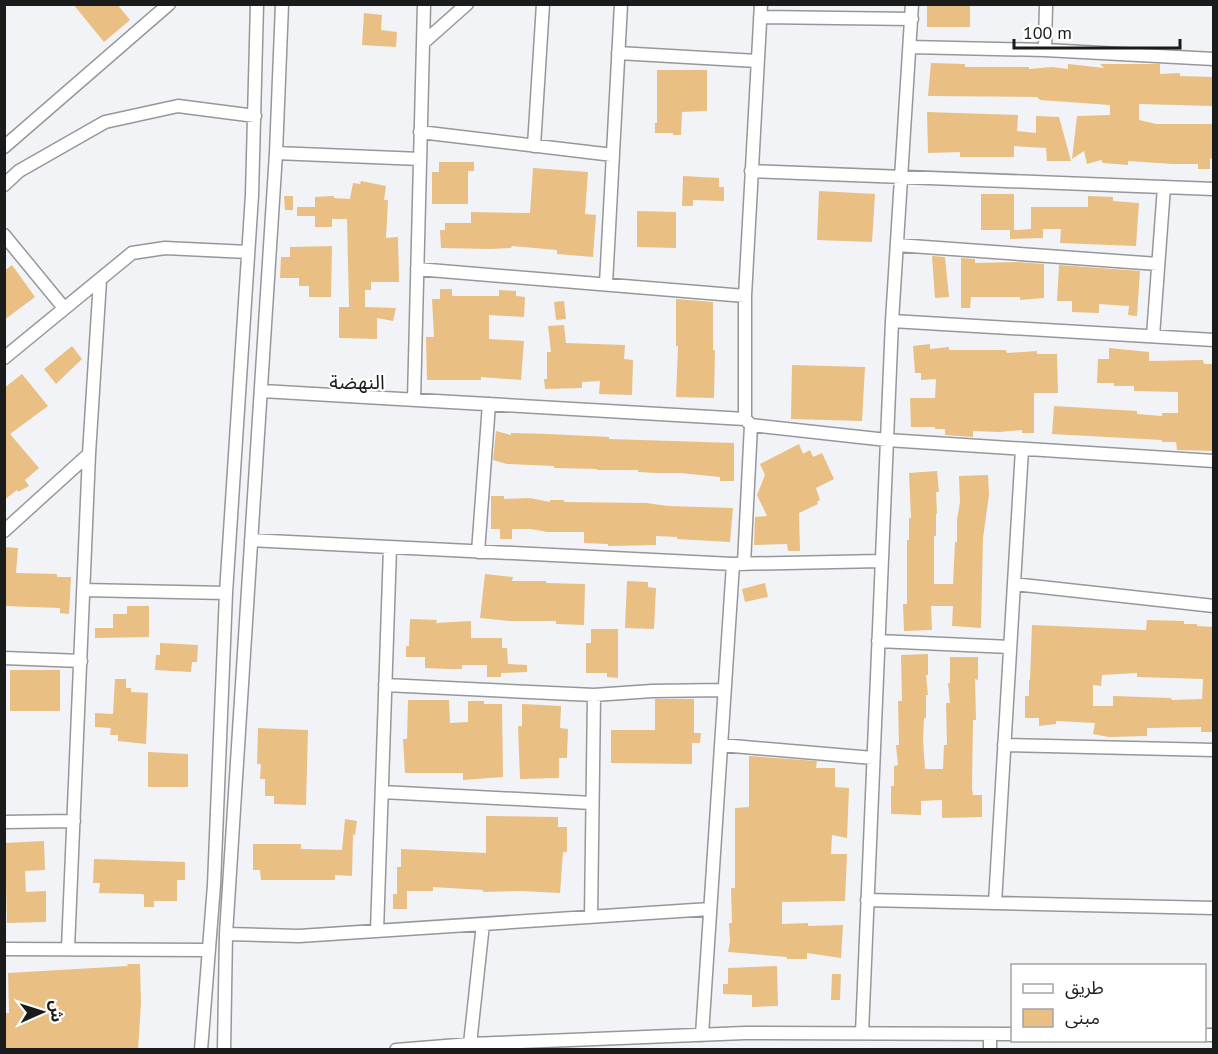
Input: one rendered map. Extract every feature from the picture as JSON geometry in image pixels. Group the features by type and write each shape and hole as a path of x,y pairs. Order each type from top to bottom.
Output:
{"street":[{"path":"4,147 169,4"},
{"path":"201,1050 214,885 226,593 248,252 255,117 257,4"},
{"path":"224,1050 226,934 262,391 282,4"},
{"path":"414,400 424,4"},
{"path":"423,43 467,4"},
{"path":"534,146 543,4"},
{"path":"606,284 621,4"},
{"path":"862,1034 892,321 912,4"},
{"path":"1045,50 1046,4"},
{"path":"702,1035 724,690 739,564 748,422 745,296 760,11 912,20"},
{"path":"910,46 1214,59"},
{"path":"618,53 757,61"},
{"path":"4,185 19,171 105,122 178,106 255,117"},
{"path":"420,132 613,155"},
{"path":"276,153 420,159"},
{"path":"751,171 1214,189"},
{"path":"1153,336 1164,187"},
{"path":"4,235 64,308"},
{"path":"897,245 1158,264"},
{"path":"4,358 132,253 165,248 248,252"},
{"path":"417,269 745,296"},
{"path":"68,948 89,454 100,280"},
{"path":"892,321 1214,339"},
{"path":"262,391 748,422 887,440 1214,461"},
{"path":"478,552 489,404"},
{"path":"995,903 1022,449"},
{"path":"4,531 89,454"},
{"path":"251,540 739,564 881,561"},
{"path":"377,931 390,548"},
{"path":"1014,585 1214,606"},
{"path":"84,590 226,593"},
{"path":"878,641 1010,647"},
{"path":"4,658 81,661"},
{"path":"385,685 594,695 724,690"},
{"path":"591,917 594,695"},
{"path":"721,745 873,758"},
{"path":"1004,745 1214,750"},
{"path":"382,792 592,803"},
{"path":"4,822 74,820"},
{"path":"867,900 1214,908"},
{"path":"226,934 298,936 710,909"},
{"path":"470,1044 483,924"},
{"path":"4,949 208,950"},
{"path":"990,1034 990,1050"},
{"path":"396,1050 470,1044 579,1045 702,1035 1011,1034"}],"building":[{"path":"73,4 117,4 130,20 104,42"},
{"path":"927,4 970,4 970,27 927,27"},
{"path":"364,13 382,15 381,30 397,32 396,47 362,45"},
{"path":"931,63 965,64 965,67 1029,67 1029,69 1052,67 1068,69 1068,64 1104,68 1100,64 1160,64 1160,74 1180,73 1180,76 1214,77 1214,106 1139,104 1139,120 1156,124 1214,124 1214,160 1210,158 1210,169 1198,169 1198,164 1128,161 1128,165 1103,163 1101,160 1087,164 1084,151 1072,159 1077,116 1110,115 1110,105 1040,100 1037,97 928,96"},
{"path":"657,70 707,70 707,111 682,112 681,135 655,133"},
{"path":"927,112 1018,115 1017,131 1036,133 1036,116 1059,117 1071,161 1047,161 1046,148 1014,146 1014,157 960,157 960,152 928,153"},
{"path":"439,162 474,162 474,171 468,171 468,204 432,204 432,172 439,172"},
{"path":"533,168 588,172 585,214 596,215 593,257 557,254 557,250 512,246 511,248 491,249 441,248 440,230 445,230 445,223 471,223 471,212 530,213"},
{"path":"683,176 719,178 719,187 724,187 724,201 693,200 693,206 682,206"},
{"path":"361,181 386,186 384,200 388,200 386,238 398,237 399,282 371,282 371,290 365,290 365,307 396,308 393,321 377,318 377,339 339,338 339,307 349,307 347,219 332,219 332,227 315,227 315,216 297,216 297,207 315,207 315,197 334,196 334,198 350,199 353,183 360,184"},
{"path":"819,191 875,194 872,242 817,240"},
{"path":"981,194 1014,194 1014,230 1031,229 1031,207 1088,207 1088,196 1113,197 1113,201 1139,203 1136,246 1060,243 1061,229 1043,229 1043,238 1010,239 1010,230 981,230"},
{"path":"284,196 293,196 293,210 285,210"},
{"path":"637,211 676,212 676,248 637,247"},
{"path":"332,246 331,297 309,297 309,286 299,286 299,278 280,278 281,257 290,257 290,247"},
{"path":"932,256 945,257 949,297 935,298"},
{"path":"961,258 975,259 975,263 1044,264 1044,298 1020,300 1020,297 971,297 970,308 961,308"},
{"path":"12,265 35,297 4,320 4,271"},
{"path":"1059,265 1140,271 1137,316 1128,315 1129,306 1099,304 1099,313 1072,312 1072,301 1057,301"},
{"path":"440,289 452,289 452,296 499,296 499,290 516,291 516,296 525,297 524,317 489,315 489,339 524,341 521,380 481,377 481,380 427,380 426,337 434,337 432,299 440,299"},
{"path":"676,299 713,302 714,398 676,397 678,346 676,346"},
{"path":"564,301 566,319 556,320 554,302"},
{"path":"564,325 566,343 625,345 624,359 633,360 632,395 599,394 600,381 582,382 582,388 545,389 547,352 551,352 548,326"},
{"path":"930,344 930,349 949,347 949,350 1006,350 1007,353 1037,351 1037,354 1057,354 1058,393 1034,393 1034,433 1022,433 1022,430 973,431 973,437 945,435 945,429 935,429 935,427 911,427 910,398 935,398 936,379 921,380 921,373 915,373 913,346"},
{"path":"72,346 82,359 56,384 44,369"},
{"path":"1109,348 1149,352 1149,361 1203,360 1204,364 1214,364 1214,451 1177,450 1176,442 1162,442 1162,440 1052,434 1054,406 1137,411 1137,414 1162,416 1162,413 1178,413 1178,392 1134,391 1134,386 1097,383 1098,359 1109,359"},
{"path":"792,365 865,367 862,421 791,419"},
{"path":"22,374 48,406 10,434 39,468 25,480 29,486 18,492 17,490 4,500 4,388"},
{"path":"496,431 511,435 511,433 548,434 609,437 609,439 734,443 734,481 720,481 720,477 680,473 507,464 493,460"},
{"path":"799,444 803,454 810,450 813,457 822,453 834,479 816,488 820,500 818,504 799,513 800,551 788,551 787,544 754,545 755,517 767,516 757,495 765,475 760,464"},
{"path":"937,471 939,492 936,492 934,584 953,584 960,502 959,476 988,475 989,495 983,538 981,628 952,626 953,606 931,606 932,630 904,631 903,604 907,604 907,540 909,540 909,518 911,518 909,473"},
{"path":"491,496 504,496 504,499 530,498 550,502 550,500 564,500 564,502 646,503 733,508 730,542 656,536 656,545 608,546 608,544 584,543 584,532 548,532 530,529 512,529 512,539 500,539 500,529 491,529"},
{"path":"4,547 18,548 16,573 57,574 57,577 71,577 69,614 60,613 60,608 4,606"},
{"path":"485,574 513,577 512,581 585,584 584,625 556,624 556,621 509,621 480,618"},
{"path":"627,581 648,582 648,587 656,588 654,629 625,628"},
{"path":"765,583 768,597 745,602 742,589"},
{"path":"127,606 149,606 149,637 95,638 95,628 113,628 113,614 127,614"},
{"path":"410,619 437,620 436,623 471,621 471,638 502,638 502,648 507,648 508,664 527,665 527,672 501,673 501,677 487,677 487,665 462,665 462,669 425,668 425,657 406,657 406,646 409,646"},
{"path":"1147,620 1184,621 1184,624 1214,627 1214,728 1212,732 1201,732 1201,727 1147,728 1147,736 1109,737 1093,734 1095,723 1056,721 1056,724 1039,726 1039,718 1025,718 1025,696 1029,696 1032,625 1146,630","holes":["1137,673 1137,677 1203,679 1202,699 1172,700 1171,698 1113,696 1113,706 1093,706 1093,685 1101,686 1102,675"]},
{"path":"591,629 618,629 618,678 607,677 607,673 586,673 586,643 591,643"},
{"path":"160,643 198,645 197,662 192,662 191,672 155,670 156,655 160,655"},
{"path":"928,654 928,675 926,675 928,695 926,695 923,740 925,769 943,769 944,745 947,745 946,703 950,703 948,683 950,683 950,657 978,657 978,680 975,679 976,720 973,720 972,788 973,795 982,795 982,817 942,818 942,800 921,801 921,815 891,814 891,786 894,786 894,766 898,765 896,745 899,745 898,701 902,701 901,655"},
{"path":"10,670 60,670 60,711 10,711"},
{"path":"115,679 126,679 126,688 131,688 131,692 148,693 146,744 118,741 118,735 110,735 111,728 95,727 95,713 113,714"},
{"path":"655,699 694,699 694,733 701,733 700,743 692,743 692,764 611,763 611,730 655,730"},
{"path":"408,700 449,700 450,723 468,722 468,701 502,704 503,777 463,780 463,773 405,773 403,739 407,739"},
{"path":"522,704 561,706 560,728 568,729 567,758 559,758 559,778 520,779 518,726 522,726"},
{"path":"258,728 308,730 306,805 274,804 274,796 265,796 265,779 260,779 261,764 257,764"},
{"path":"148,752 188,754 188,787 148,787"},
{"path":"749,756 817,761 816,768 835,768 835,787 849,788 847,838 832,835 831,854 847,854 845,901 782,902 782,924 843,925 841,958 807,953 807,959 787,959 787,957 728,952 729,923 732,923 731,888 735,888 735,808 749,807"},
{"path":"486,816 558,817 558,827 567,827 567,852 563,852 560,893 483,892 483,890 433,887 433,891 407,891 407,909 393,909 393,894 397,894 397,867 401,867 401,849 486,853"},
{"path":"345,819 357,821 355,835 353,834 352,876 335,875 335,880 261,880 260,870 253,870 253,844 301,844 301,849 342,850"},
{"path":"44,841 45,870 25,871 26,892 46,891 46,922 7,923 5,843"},
{"path":"94,859 185,862 185,880 177,880 177,901 154,901 154,907 144,907 144,895 142,894 99,893 100,883 93,883"},
{"path":"127,964 140,964 141,1003 138,1050 4,1050 4,1013 9,1013 8,973 128,966"},
{"path":"777,966 778,1006 752,1007 752,995 723,994 723,984 728,984 728,968"},
{"path":"832,974 841,974 840,1000 831,1000"}],"district":[{"name":"النهضة","path":"357,382"}]}
